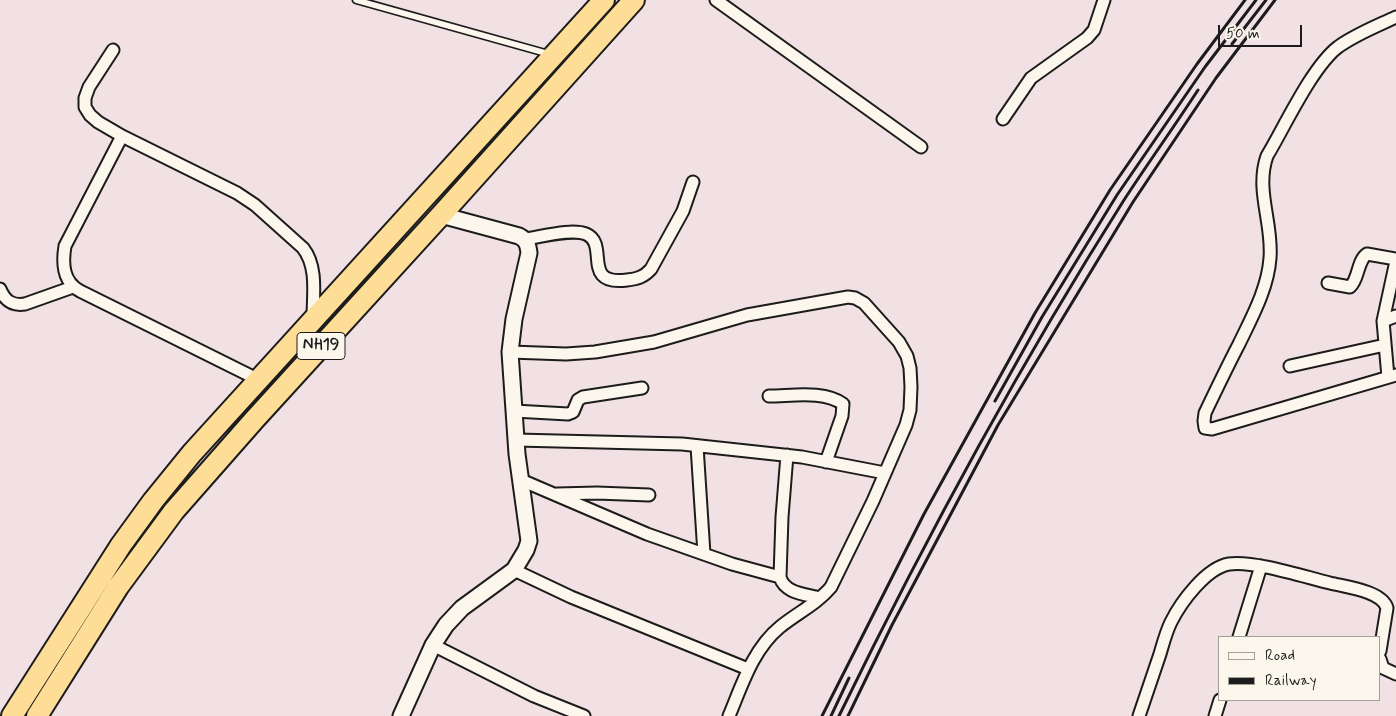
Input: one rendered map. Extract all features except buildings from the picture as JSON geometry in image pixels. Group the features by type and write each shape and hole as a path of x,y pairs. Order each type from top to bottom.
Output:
{"highway":[{"name":"NH19","path":"12,716 89,593 142,515 192,453 604,0"},
{"name":"NH19","path":"37,716 118,587 174,511 634,0"}],"street":[{"path":"716,0 920,147"},
{"path":"1003,118 1031,78 1087,38 1094,30 1104,0"},
{"path":"1328,283 1350,288 1362,260 1367,254 1396,260 1384,322 1385,345 1392,376 1212,429 1205,428 1205,413 1255,311 1269,270 1269,234 1262,184 1267,156 1326,59 1348,40 1396,17"},
{"path":"114,50 89,87 85,98 85,106 90,115 122,136 237,193 255,205 303,248 310,256 313,268 313,320"},
{"path":"122,136 64,246 64,272 68,282 73,287 259,380"},
{"path":"441,215 525,239 567,233 587,234 593,238 596,245 599,270 602,276 624,281 645,276 651,269 683,211 694,182"},
{"path":"401,716 433,646 446,626 462,608 514,570 529,541 516,440 510,352 514,319 529,253 525,239"},
{"path":"0,289 6,300 17,305 73,287"},
{"path":"510,352 566,354 595,352 654,342 747,315 838,298 855,298 864,303 899,342 907,356 910,368 910,410 906,425 886,473 831,587 820,598 770,636 748,669 730,716"},
{"path":"1384,322 1396,316"},
{"path":"1290,366 1385,345"},
{"path":"514,412 568,414 573,412 578,400 583,398 642,388"},
{"path":"769,396 816,395 838,400 843,404 842,416 826,462"},
{"path":"516,440 682,444 787,455 886,473"},
{"path":"697,446 704,554"},
{"path":"787,455 780,577 788,590 820,598"},
{"path":"521,480 647,534 732,564 780,577"},
{"path":"553,494 597,493 649,496"},
{"path":"1139,716 1170,623 1179,607 1205,577 1216,569 1228,564 1241,563 1261,566 1363,591 1381,598 1387,608 1381,645"},
{"path":"1239,636 1261,566"},
{"path":"514,570 571,597 748,669"},
{"path":"433,646 534,696 584,716"},
{"path":"1381,662 1383,668 1396,674"},
{"path":"1215,716 1220,701"}],"lane":[{"path":"356,0 555,55"}],"railway":[{"path":"822,716 924,514 1035,313 1110,190 1197,64 1245,0"},
{"path":"995,401 1042,317 1117,195 1205,67 1256,0"},
{"path":"1232,44 1266,0"},
{"path":"848,716 892,625 998,425 1133,202 1216,78 1275,0"},
{"path":"839,716 939,519 1010,390 1124,200 1198,90"},
{"path":"831,716 849,678"}]}
